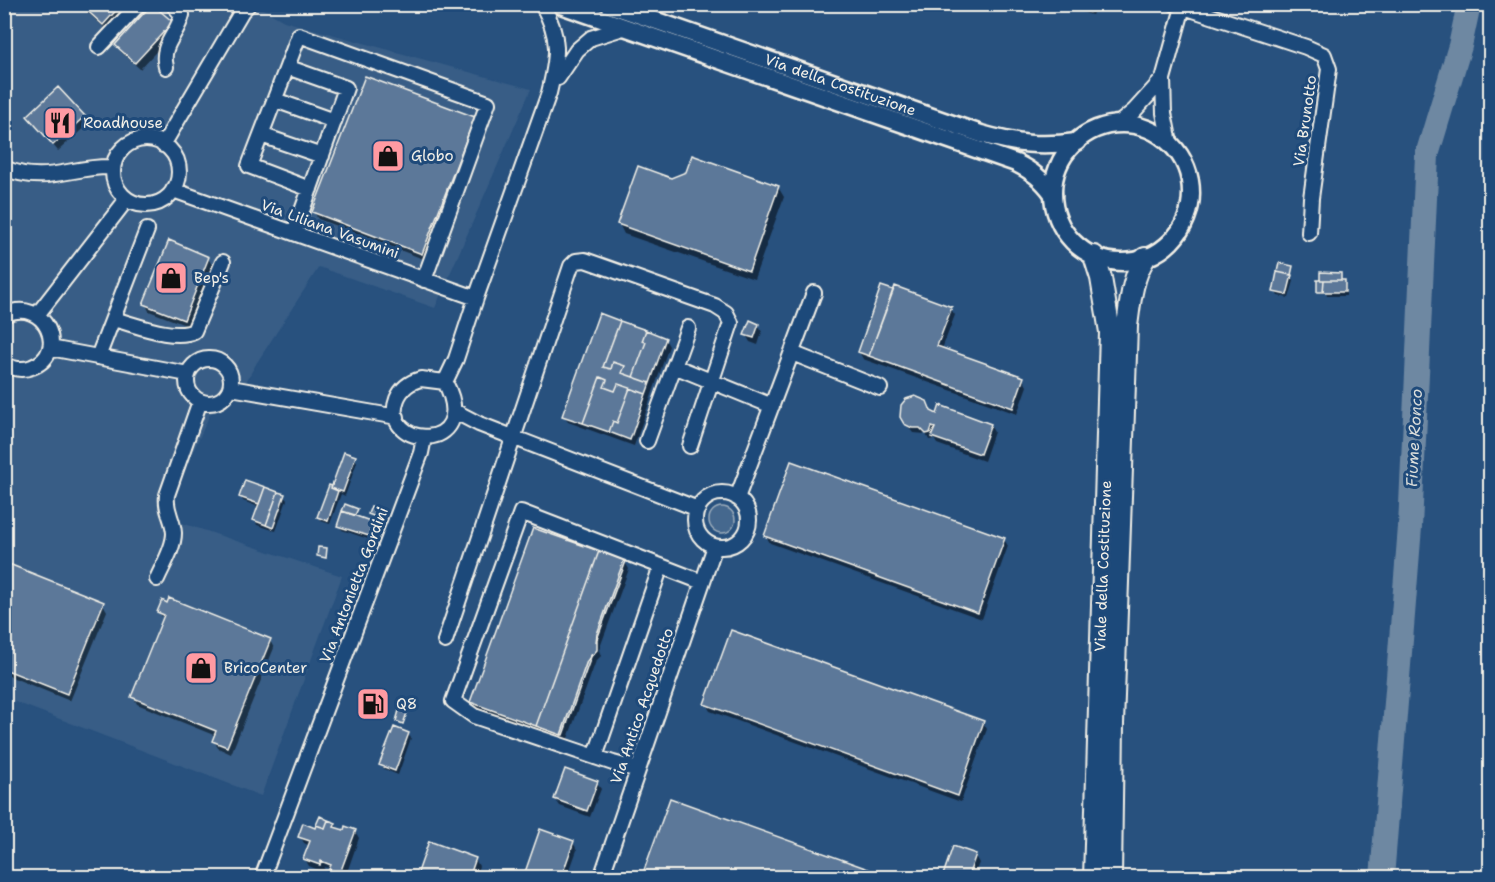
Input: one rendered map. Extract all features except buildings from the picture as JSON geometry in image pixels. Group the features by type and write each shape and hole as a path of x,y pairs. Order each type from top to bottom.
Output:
{"highway":[{"name":"Viale della Costituzione","path":"1094,256 1101,278 1110,332 1094,878"},
{"name":"Viale della Costituzione","path":"1111,878 1113,724 1127,326 1135,283 1145,258"}],"main road":[{"name":"Via della Costituzione","path":"558,4 1016,163 1033,171 1053,194"},
{"name":"Via della Costituzione","path":"608,4 981,134 1010,142 1035,145 1077,142"},
{"path":"1117,125 1145,128 1170,143 1184,162 1191,184 1190,208 1174,239 1156,254 1119,262 1094,256 1075,244 1062,226 1054,206 1053,194 1057,171 1068,150 1095,130 1117,125"}],"street":[{"path":"99,47 139,4"},
{"path":"166,67 163,57 164,50 180,26 182,15 173,4"},
{"path":"445,382 456,359 549,93 557,61 557,42 552,23 542,4"},
{"name":"Via Brunotto","path":"1170,143 1164,113 1163,79 1179,6 1306,47 1324,56 1329,69 1311,198 1309,233"},
{"path":"164,145 245,7"},
{"path":"549,93 565,65 577,50 591,38 623,28"},
{"path":"310,189 249,166 299,35 488,103 424,280"},
{"path":"287,67 346,88 294,233"},
{"name":"Via Brunotto","path":"1117,125 1134,111 1163,79"},
{"path":"275,100 334,122"},
{"path":"261,135 322,156"},
{"path":"153,141 164,145 176,161 178,171 173,190 157,203 136,204 127,199 115,185 113,167 117,157 132,142 153,141"},
{"path":"4,168 29,176 49,176 101,166 113,167"},
{"name":"Via Liliana Vasumini","path":"173,190 476,298"},
{"path":"37,315 127,199"},
{"path":"98,357 147,230"},
{"path":"445,641 571,266 576,261 585,260 715,306 726,313 731,323 690,446"},
{"path":"113,319 173,334 188,334 194,331 223,262"},
{"path":"737,498 814,293"},
{"path":"4,315 20,310 37,315 49,329 51,338 50,348 39,364 20,370 5,365"},
{"path":"647,441 688,328"},
{"path":"50,348 188,374"},
{"path":"792,353 880,388"},
{"path":"210,358 217,360 228,368 232,381 231,388 227,395 214,403 200,401 190,392 188,374 196,362 210,358"},
{"path":"674,366 772,406"},
{"path":"421,379 445,382 454,401 454,411 448,427 433,437 424,438 409,433 397,417 396,402 402,389 421,379"},
{"path":"231,388 397,417"},
{"path":"158,579 173,540 174,530 166,505 167,495 200,401"},
{"path":"454,411 479,424 698,509"},
{"name":"Via Antonietta Gordini","path":"262,878 421,453 424,438"},
{"path":"729,494 737,498 747,511 748,528 739,542 731,546 715,546 706,542 700,535 696,518 698,509 711,496 729,494"},
{"path":"638,770 474,716 453,701 521,512 702,582"},
{"name":"Via Antico Acquedotto","path":"601,878 715,546"},
{"path":"595,757 661,566"}],"shaded area":[{"path":"4,5 256,5 284,21 531,89 435,308 319,267 256,364 237,398 210,414 164,517 342,576 261,796 5,698"},
{"path":"722,507 731,511 735,520 731,529 722,533 713,529 709,520 713,511"}],"waterway":[{"name":"Fiume Ronco","path":"1382,878 1410,527 1427,155 1460,46 1469,4"}],"place":[{"name":"Roadhouse","path":"60,123"},
{"name":"Globo","path":"388,156"},
{"name":"Bep's","path":"171,278"},
{"name":"BricoCenter","path":"201,668"},
{"name":"Q8","path":"373,704"}]}
